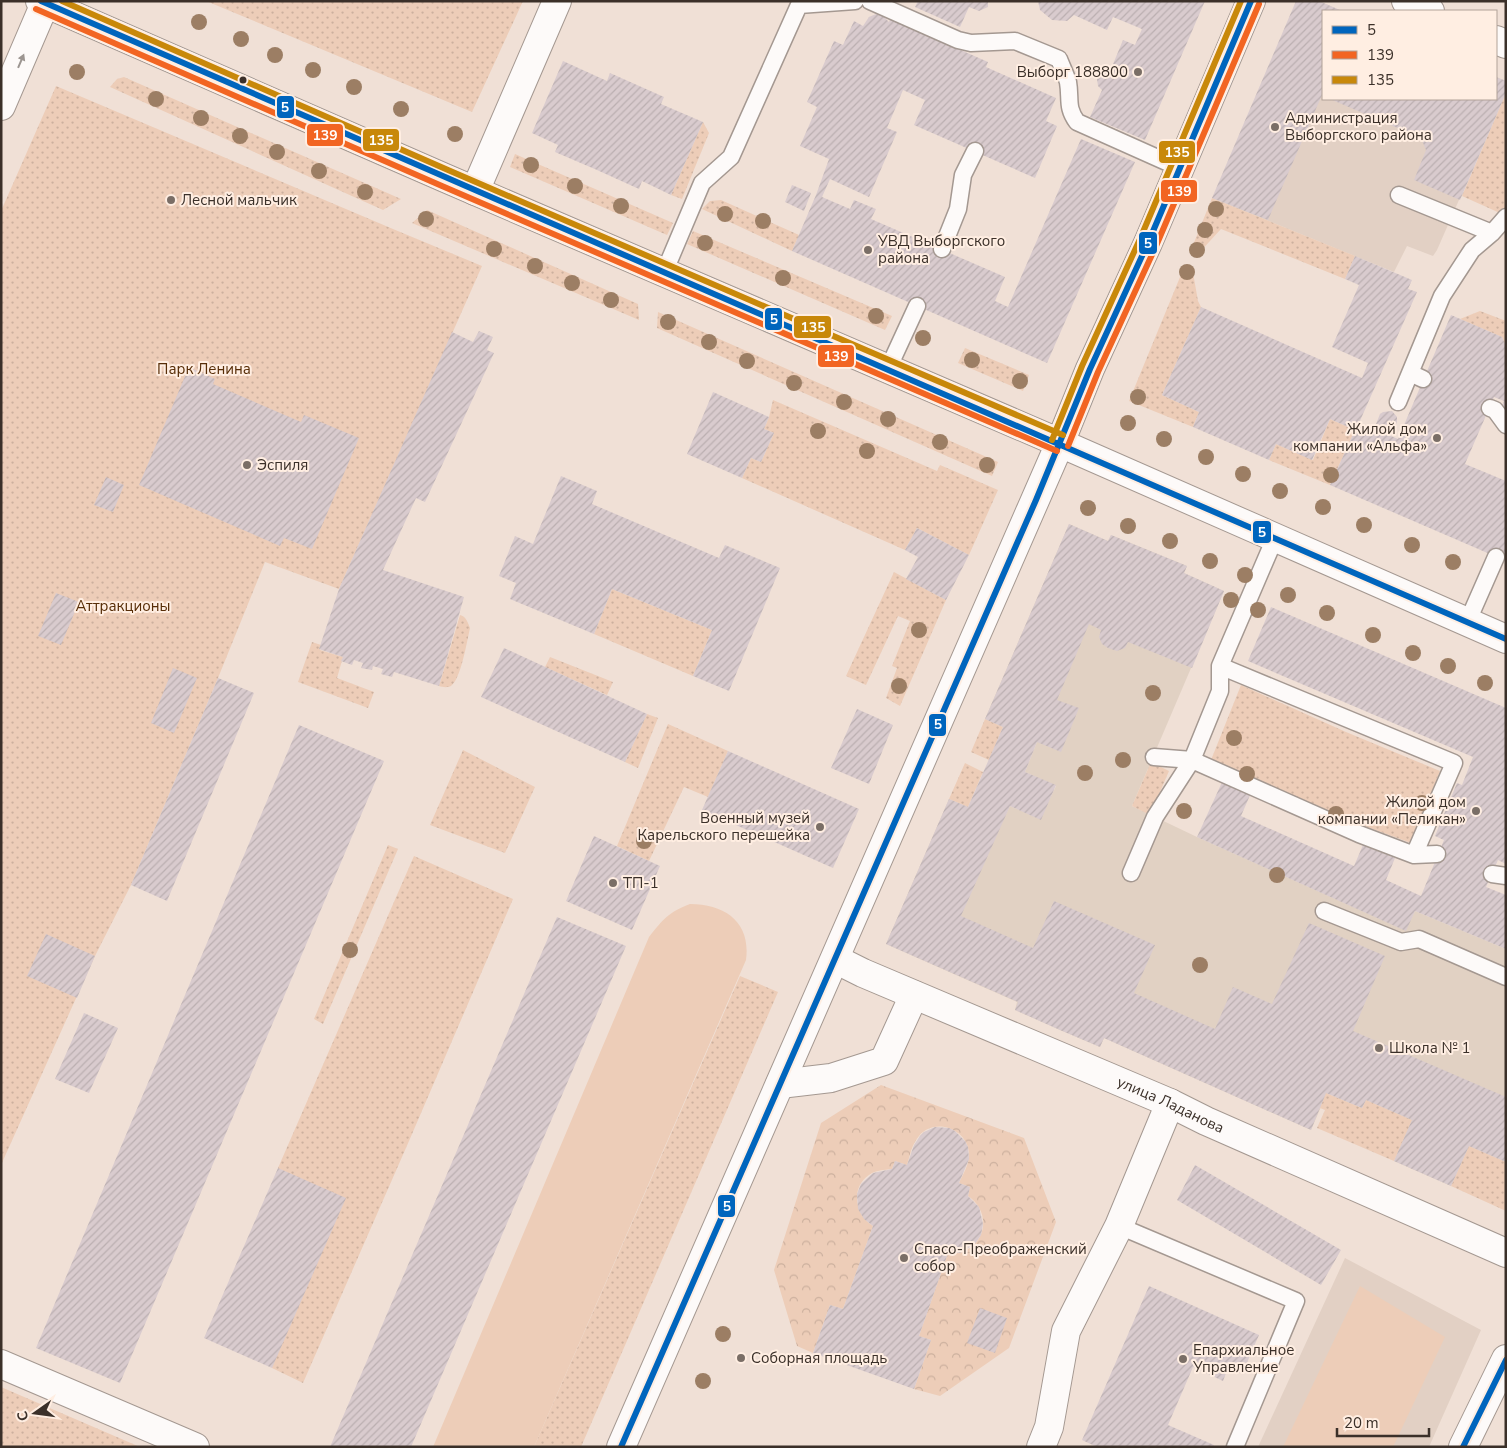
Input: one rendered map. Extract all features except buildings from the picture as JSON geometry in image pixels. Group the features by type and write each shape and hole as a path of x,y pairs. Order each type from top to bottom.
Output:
{"street":[{"path":"475,191 557,1"},
{"path":"622,1447 1060,443 1090,369 1252,1"},
{"path":"1406,1 1428,10"},
{"path":"1,106 44,2 475,191 1060,443 1506,639"},
{"name":"улица Ладанова","path":"835,959 863,973 1170,1103 1206,1122 1506,1253"},
{"path":"780,1084 831,1078 884,1061 914,994"},
{"path":"1041,1447 1049,1427 1066,1331 1119,1226 1170,1103"},
{"path":"1463,1447 1506,1359"},
{"path":"1,1364 195,1447"}],"lane":[{"path":"664,273 702,183 731,156 798,5 856,1"},
{"path":"870,1 958,40 971,43 1015,42 1059,59 1068,83 1071,114 1077,122 1180,168"},
{"path":"942,249 958,210 964,175 975,151"},
{"path":"1399,195 1492,233"},
{"path":"1398,402 1416,376 1442,296 1472,250 1492,233 1506,217"},
{"path":"888,369 917,306"},
{"path":"1490,408 1495,410 1506,425"},
{"path":"1131,873 1155,817 1192,760 1220,691 1220,666 1275,538"},
{"path":"1467,623 1496,557"},
{"path":"1220,666 1454,763 1414,855"},
{"path":"1154,757 1192,760 1359,834 1414,855 1437,854"},
{"path":"1324,911 1401,942 1419,939 1506,976"},
{"path":"1119,1226 1296,1301 1235,1447"}],"shaded area":[{"path":"1319,1 1340,10 1322,10 1322,100 1497,100 1497,77 1506,81 1506,93 1437,250 1433,256 1407,246 1394,272 1212,198"},
{"path":"1069,524 1108,541 1111,535 1187,566 1184,573 1224,591 1132,806 1405,930 1415,911 1506,949 1506,1162 1469,1146 1451,1186 1394,1161 1411,1120 1366,1100 1362,1108 1327,1093 1311,1130 1104,1038 1100,1047 1060,1030 1015,1010 1017,1002 886,944 949,799 1002,822 1010,806 1040,819 1056,786 1025,772 1037,742 985,719"},
{"path":"1345,1258 1481,1330 1429,1447 1258,1447"}],"green space":[{"path":"206,1 523,1 472,112"},
{"path":"124,77 401,199 383,210 110,87 117,79"},
{"name":"Парк Ленина","path":"56,86 482,266 339,589 265,562 131,885 95,956 1,1165 1,211"},
{"path":"1506,93 1506,205 1502,214 1462,196"},
{"path":"703,122 709,133 682,199 671,195"},
{"path":"515,154 673,223 667,235 510,167"},
{"path":"1212,198 1355,256 1345,279 1221,229 1198,254 1191,250"},
{"path":"721,200 799,235 792,251 702,209 710,201"},
{"path":"427,210 638,304 639,320 412,223"},
{"path":"693,231 892,316 885,330 687,244"},
{"path":"1185,265 1192,267 1198,301 1201,307 1162,395 1199,412 1193,427 1129,401"},
{"path":"1480,311 1506,321 1506,346 1502,337 1460,319"},
{"path":"658,312 998,462 992,476 657,328"},
{"path":"965,348 1029,375 1023,391 958,363"},
{"path":"773,400 937,471 940,465 998,490 969,555 917,528 905,550 742,478 751,458 761,462 774,433 764,429"},
{"path":"1330,419 1355,430 1330,485 1269,460 1276,444 1313,460"},
{"path":"894,572 946,600 900,706 886,698 897,668 892,666 910,621 898,616 866,685 846,676"},
{"path":"612,589 712,630 693,676 594,634"},
{"path":"460,615 465,618 470,628 458,676 451,686 439,686"},
{"path":"312,642 321,645 320,650 343,657 337,678 374,692 368,708 298,682"},
{"path":"550,657 613,682 607,695 545,667"},
{"path":"1241,685 1440,771 1411,843 1362,825 1211,760"},
{"path":"647,714 658,718 638,768 625,762"},
{"path":"985,719 1003,727 989,760 971,752"},
{"path":"668,724 728,751 708,797 684,787 649,861 617,846"},
{"path":"463,750 535,787 505,853 430,825"},
{"path":"1151,762 1169,771 1150,815 1132,806"},
{"path":"965,763 983,772 968,807 949,799"},
{"path":"388,845 398,849 323,1024 314,1019"},
{"path":"414,856 513,899 303,1383 272,1368 278,1168"},
{"path":"690,904 715,908 733,918 740,926 744,936 747,947 746,960 534,1447 433,1447 649,937 667,917"},
{"path":"740,976 778,992 581,1447 534,1447"},
{"path":"881,1085 1024,1138 1056,1222 1009,1348 940,1396 914,1389 931,1340 919,1336 948,1253 960,1252 970,1248 982,1233 983,1223 982,1213 977,1204 968,1196 970,1187 959,1183 967,1165 969,1153 963,1138 957,1132 941,1127 933,1127 926,1130 915,1142 907,1165 895,1161 892,1169 874,1172 863,1180 857,1194 857,1201 862,1215 873,1226 843,1309 830,1305 813,1353 797,1346 774,1270 821,1123"},
{"path":"1326,1093 1362,1108 1366,1100 1412,1120 1394,1161 1317,1128 1325,1110 1320,1108"},
{"path":"1469,1146 1506,1162 1506,1211 1451,1186"},
{"path":"1360,1286 1445,1337 1393,1447 1283,1447"},
{"path":"1,1387 140,1447 1,1447"}],"transit line":[{"name":"5","path":"41,1 1506,639"},
{"name":"135","path":"62,1 448,170 1063,435"},
{"name":"135","path":"1052,440 1082,366 1140,239 1241,1"},
{"name":"5","path":"621,1447 1036,500 1090,369 1148,243 1251,1"},
{"name":"139","path":"1068,446 1098,372 1156,246 1259,4"},
{"name":"139","path":"36,9 1057,451"},
{"name":"5","path":"1463,1447 1506,1360"}],"place":[{"name":"Выборг 188800","path":"1138,72"},
{"name":"Администрация Выборгского района","path":"1275,127"},
{"name":"Лесной мальчик","path":"171,200"},
{"name":"УВД Выборгского района","path":"868,250"},
{"name":"Жилой дом компании «Альфа»","path":"1437,438"},
{"name":"Эспиля","path":"247,465"},
{"name":"Жилой дом компании «Пеликан»","path":"1476,811"},
{"name":"Военный музей Карельского перешейка","path":"820,827"},
{"name":"ТП-1","path":"613,883"},
{"name":"Школа № 1","path":"1379,1048"},
{"name":"Спасо-Преображенский собор","path":"904,1258"},
{"name":"Соборная площадь","path":"741,1358"},
{"name":"Епархиальное Управление","path":"1183,1359"}],"park label":[{"name":"Аттракционы","path":"123,606"}]}
